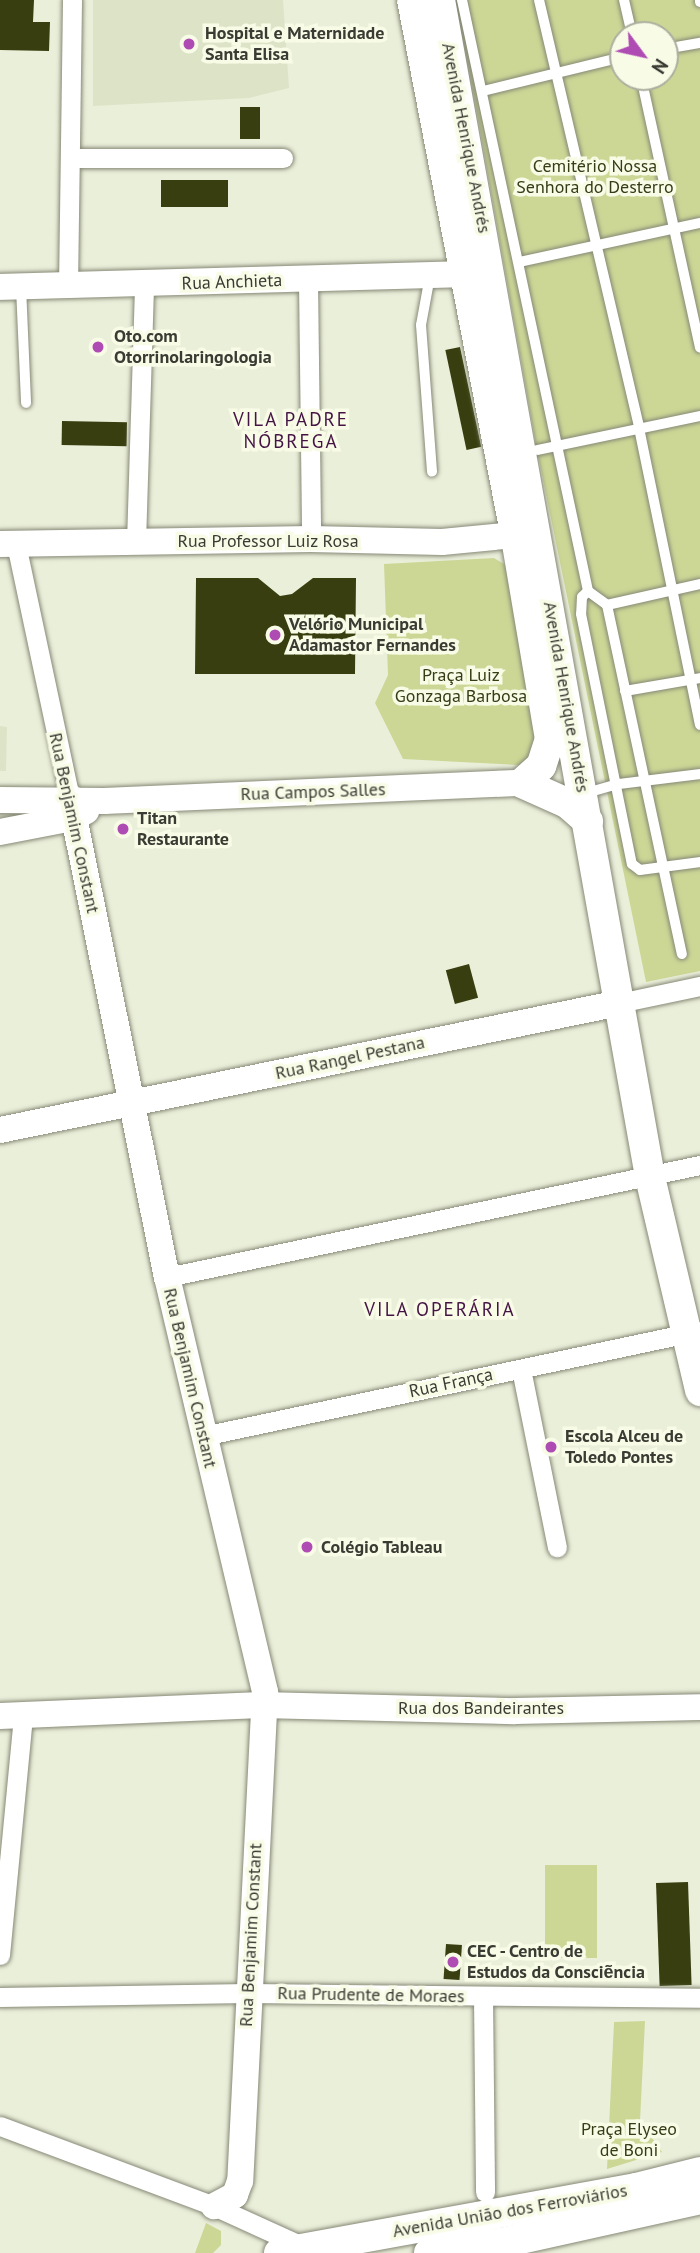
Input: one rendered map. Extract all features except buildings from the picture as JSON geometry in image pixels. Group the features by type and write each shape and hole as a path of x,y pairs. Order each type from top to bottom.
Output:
{"main road":[{"name":"Avenida Henrique Andrés","path":"420,1 464,274 526,536 585,808 650,1177 694,1332 700,1391"},
{"name":"Avenida Henrique Andrés","path":"420,1 505,344 550,738 541,766 522,783"},
{"name":"Rua Anchieta","path":"10,287 309,281 464,274"},
{"path":"464,274 480,282 505,344"},
{"name":"Rua Professor Luiz Rosa","path":"8,544 311,539 442,542 526,536"},
{"path":"522,783 585,808"},
{"name":"Rua Campos Salles","path":"0,800 71,808 104,801 522,783"},
{"path":"0,832 71,808"},
{"name":"Rua Benjamim Constant","path":"71,808 134,1103 167,1277 265,1692 261,1705 240,2181 235,2195 214,2206"},
{"name":"Rua Rangel Pestana","path":"0,1130 620,1003"},
{"name":"Rua dos Bandeirantes","path":"12,1716 261,1705 515,1710 700,1707"},
{"name":"Avenida União dos Ferroviários","path":"299,2251 636,2188 700,2172"},
{"name":"Avenida União dos Ferroviários","path":"429,2253 524,2238 700,2199"}],"street":[{"path":"68,287 72,0"},
{"path":"70,158 283,158"},
{"path":"309,281 311,539"},
{"path":"136,542 144,285"},
{"name":"Rua Benjamim Constant","path":"8,544 71,808"},
{"name":"Rua Rangel Pestana","path":"620,1003 700,986"},
{"path":"167,1277 700,1165"},
{"name":"Rua França","path":"203,1436 694,1332"},
{"path":"521,1368 557,1547"},
{"path":"0,1955 12,1716"},
{"name":"Rua Prudente de Moraes","path":"0,1997 248,1993 700,1998"},
{"path":"483,1996 485,2192"},
{"path":"0,2126 214,2206 299,2251"}],"lane":[{"path":"463,0 588,591 607,606 682,954"},
{"path":"539,0 560,73 673,590 695,679 700,725"},
{"path":"624,0 629,21"},
{"path":"679,46 700,43"},
{"path":"483,91 609,61"},
{"path":"644,91 700,348"},
{"path":"519,262 700,223"},
{"path":"430,275 421,324 432,472"},
{"path":"10,287 26,403"},
{"path":"537,450 700,416"},
{"path":"607,606 700,584"},
{"path":"588,591 580,602 581,614 619,785 632,864 640,870 700,862"},
{"path":"625,691 695,679"},
{"path":"585,808 619,785 700,774"}],"shaded area":[{"name":"Hospital e Maternidade Santa Elisa","path":"93,0 283,0 289,88 249,98 93,106"},
{"path":"0,726 7,727 6,771 0,771"}],"green space":[{"name":"Cemitério Nossa Senhora do Desterro","path":"457,0 700,0 700,971 646,982 537,450"},
{"name":"Praça Luiz Gonzaga Barbosa","path":"494,558 507,566 535,672 538,766 403,759 375,703 388,675 384,564"},
{"path":"545,1865 597,1865 597,1958 545,1958"},
{"name":"Praça Elyseo de Boni","path":"645,2021 640,2121 662,2152 607,2169 614,2022"},
{"path":"206,2223 221,2231 221,2245 213,2253 195,2253"}],"place":[{"name":"Hospital e Maternidade Santa Elisa","path":"189,44"},
{"name":"Oto.com Otorrinolaringologia","path":"98,347"},
{"name":"Velório Municipal Adamastor Fernandes","path":"275,635"},
{"name":"Titan Restaurante","path":"123,829"},
{"name":"Escola Alceu de Toledo Pontes","path":"551,1447"},
{"name":"Colégio Tableau","path":"307,1547"},
{"name":"CEC - Centro de Estudos da Consciẽncia","path":"453,1962"}],"district":[{"name":"VILA PADRE NÓBREGA","path":"291,431"},
{"name":"VILA OPERÁRIA","path":"440,1310"}]}
